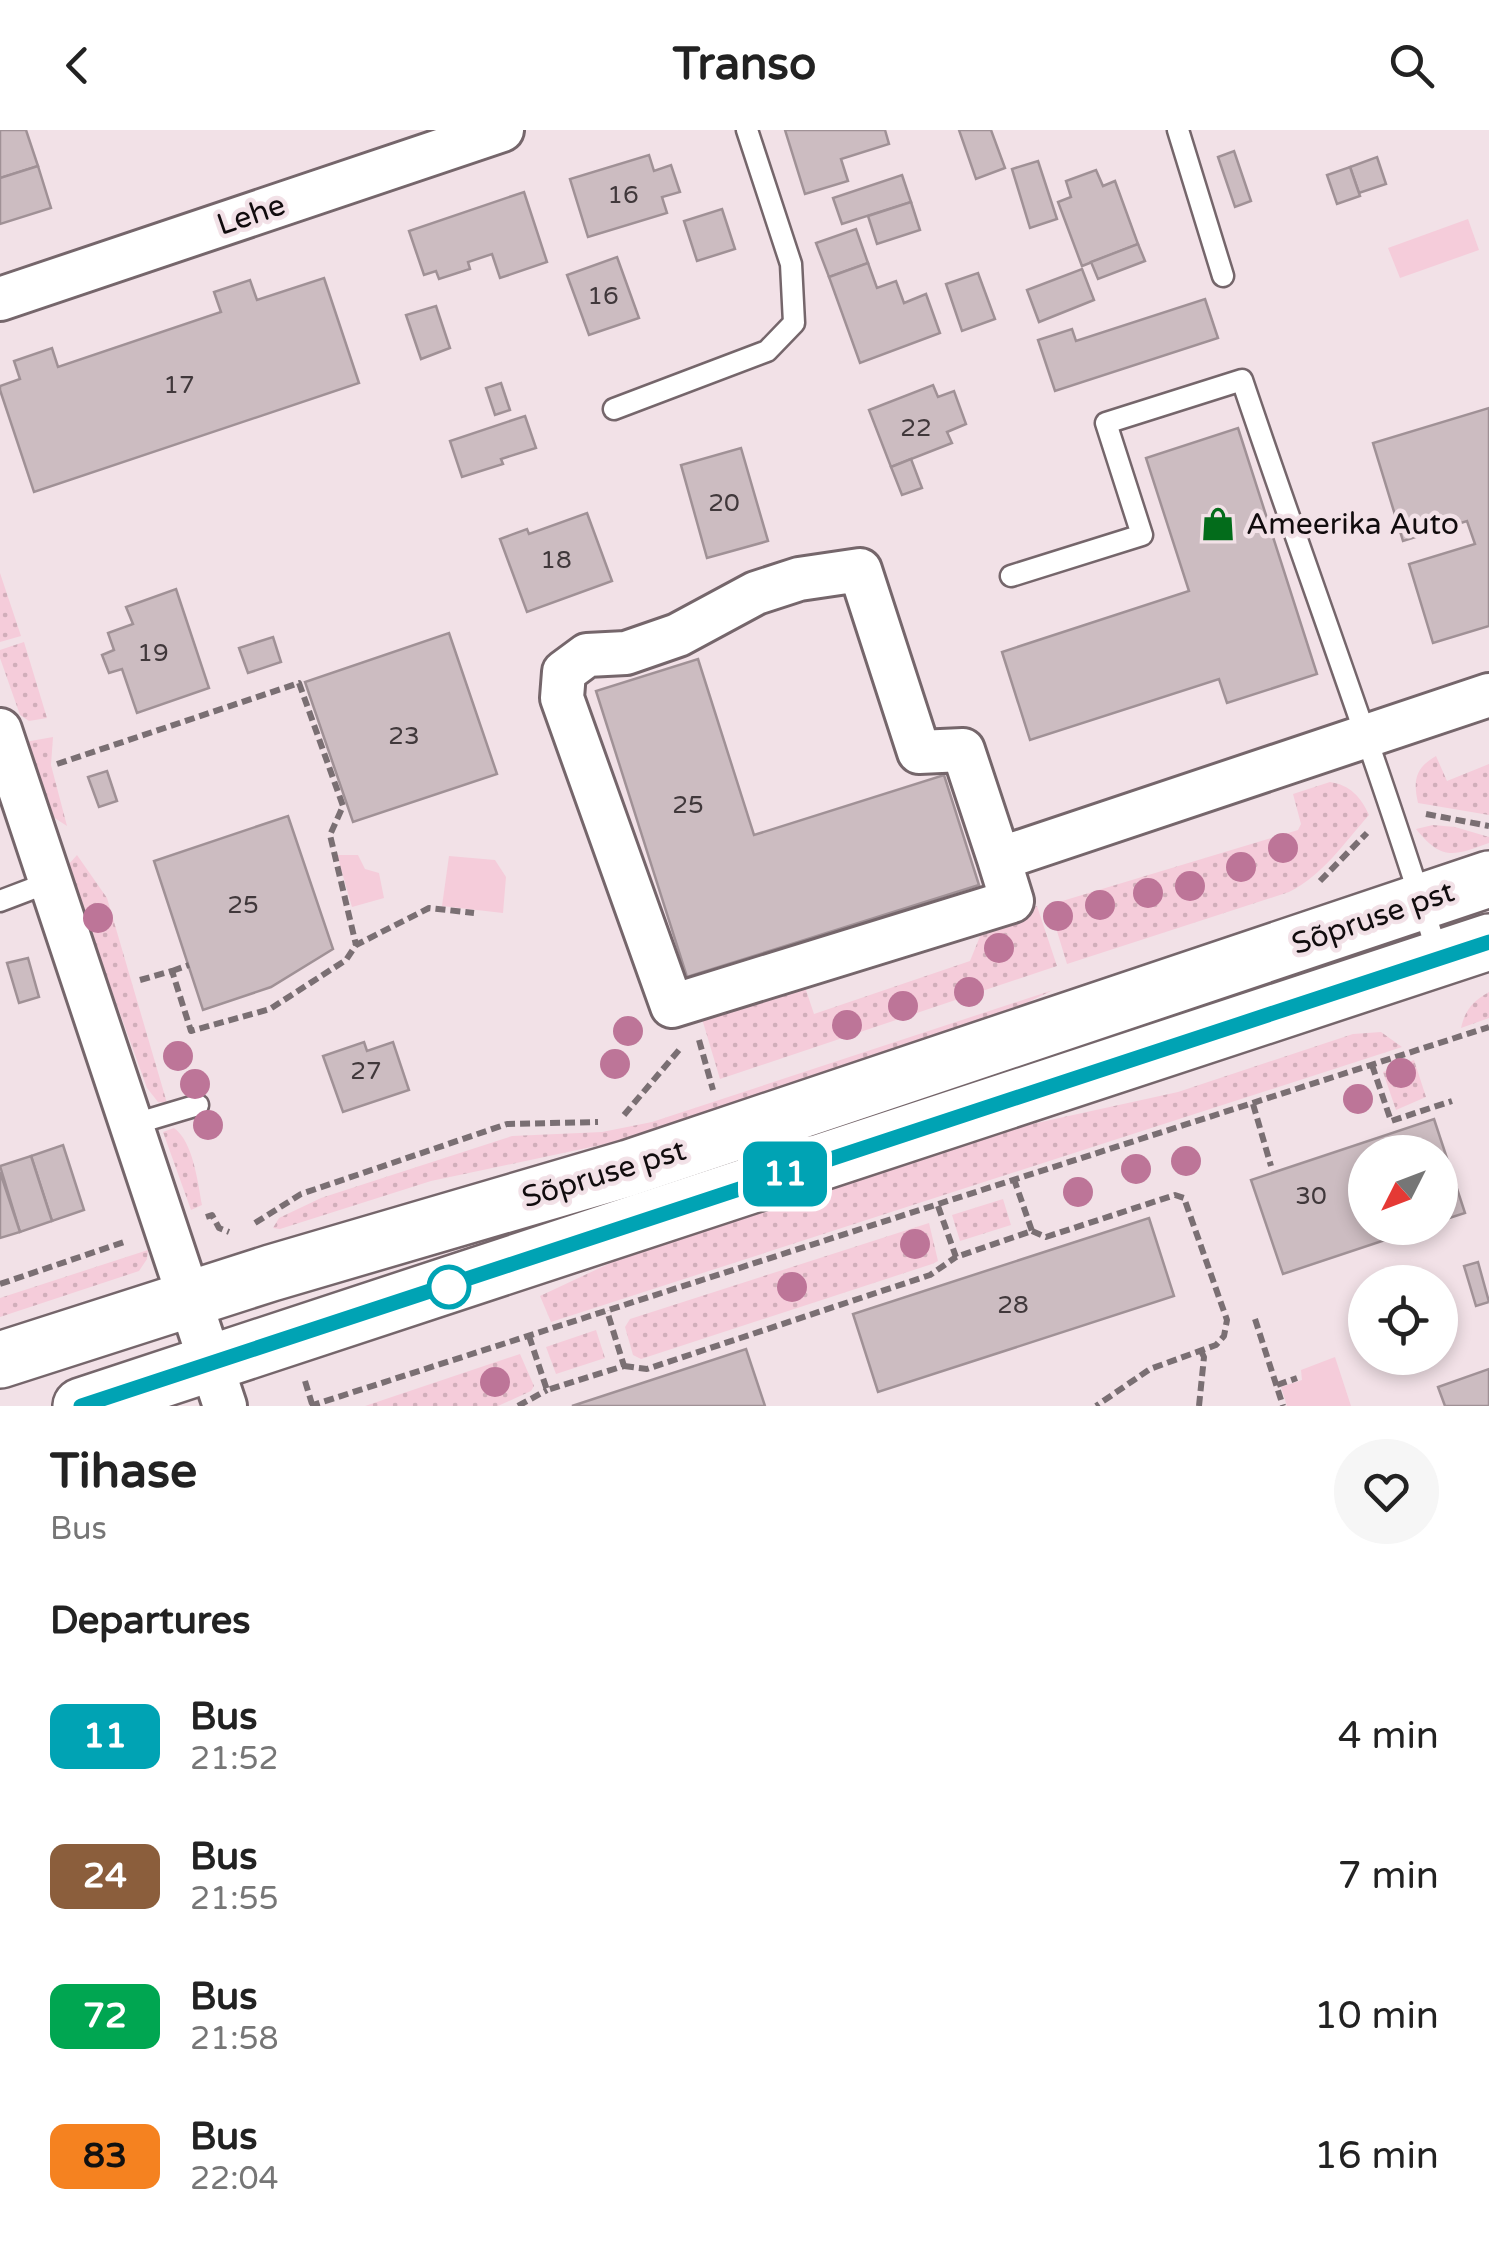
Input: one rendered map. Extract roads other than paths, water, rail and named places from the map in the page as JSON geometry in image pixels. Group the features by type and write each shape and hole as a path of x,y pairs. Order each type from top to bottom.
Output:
{"main road":[{"name":"Sõpruse pst","path":"0,1360 188,1299 628,1168 1489,879"},
{"name":"Sõpruse pst","path":"81,1406 218,1385 1464,950"}],"street":[{"name":"Lehe","path":"0,300 502,130"},
{"path":"860,570 919,752 963,750 999,858 1012,901 672,1006 562,698 564,672 587,655 626,653 678,635 756,593 799,579 860,570"},
{"path":"999,858 1489,695"},
{"path":"0,730 218,1385"}],"lane":[{"path":"614,409 767,351 794,323 791,264 747,130"},
{"path":"1178,130 1223,276"},
{"path":"1011,576 1142,535 1106,423 1242,380 1422,901 1464,950"},
{"path":"0,901 50,882"},
{"path":"131,1126 198,1105"}],"place":[{"name":"Ameerika Auto","path":"1218,524"}]}
